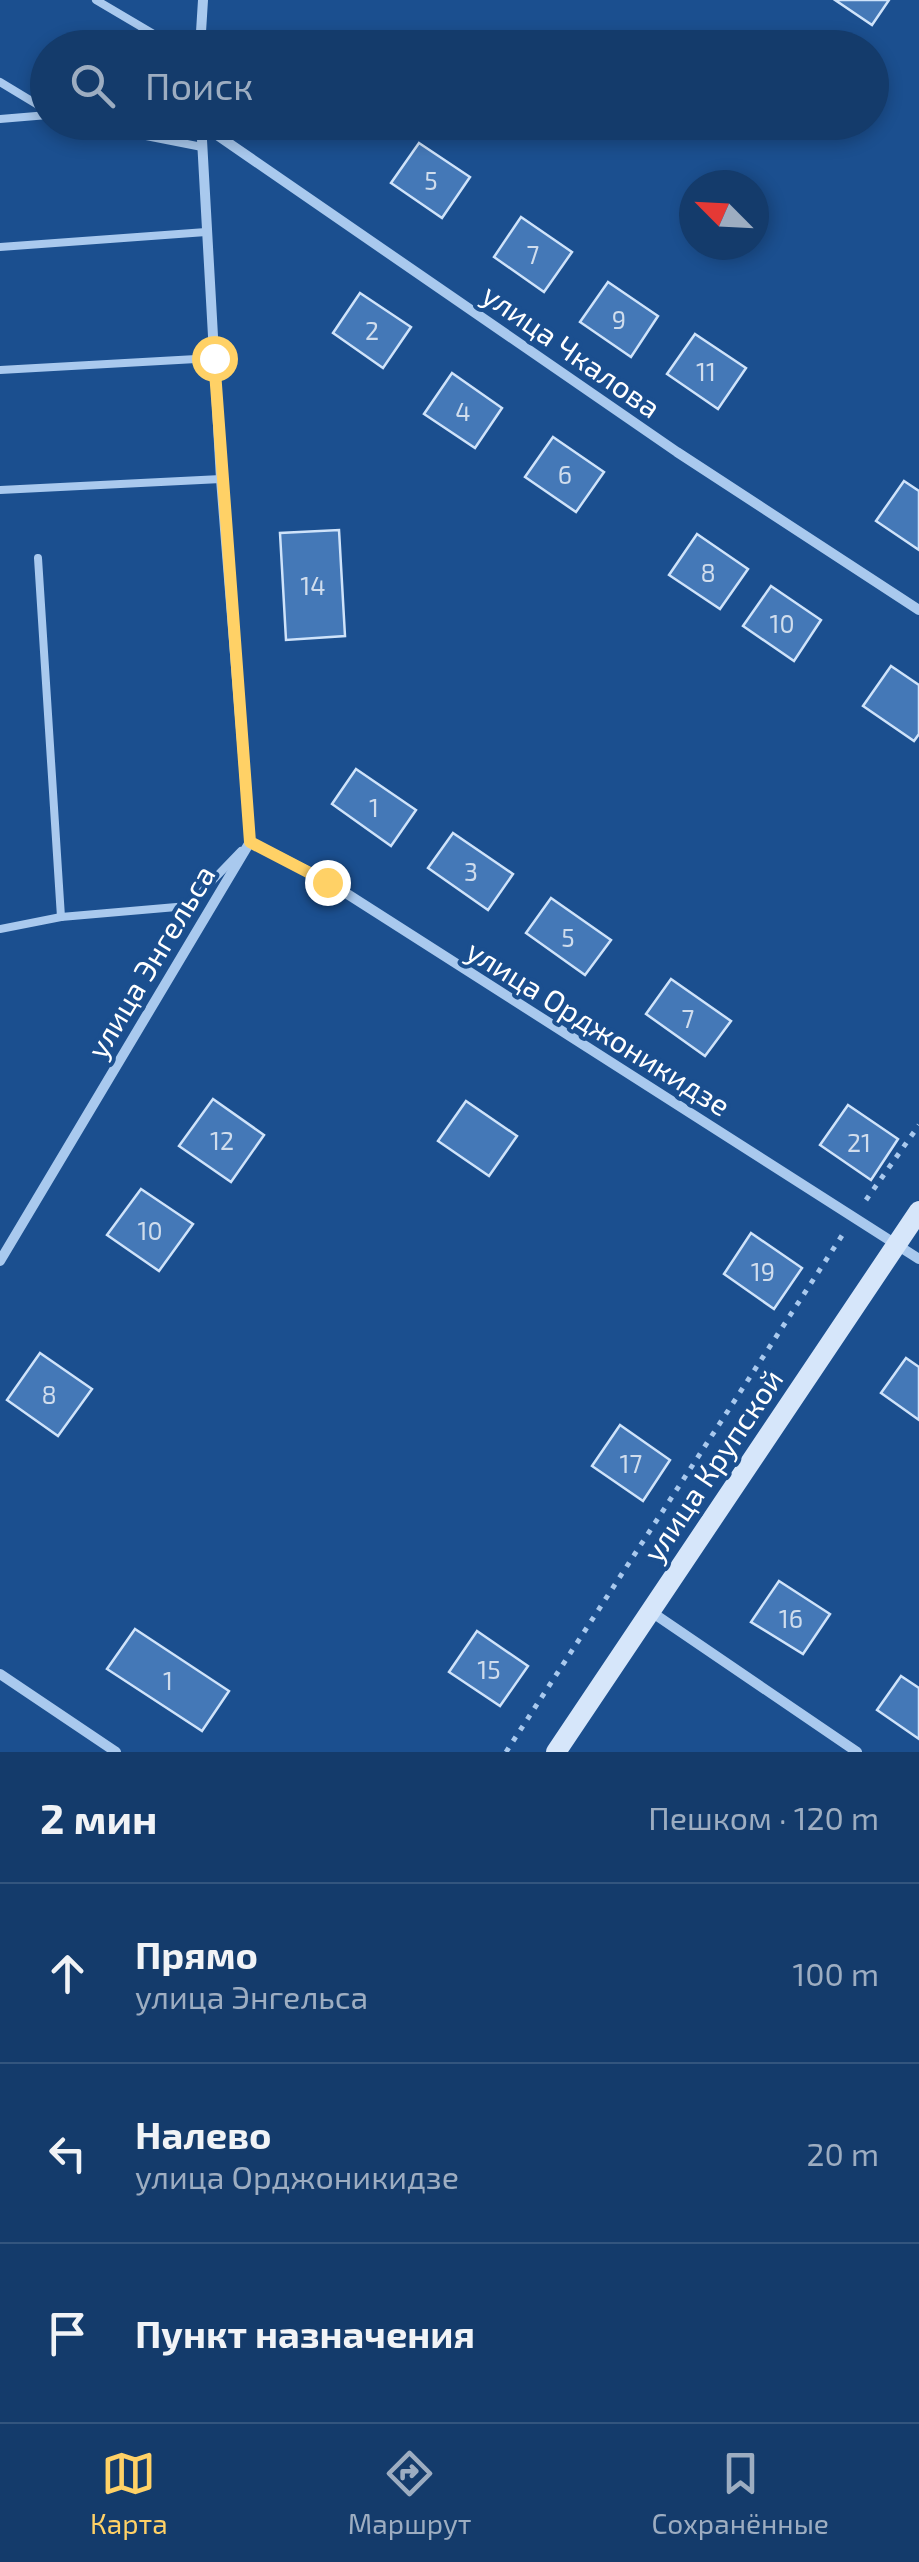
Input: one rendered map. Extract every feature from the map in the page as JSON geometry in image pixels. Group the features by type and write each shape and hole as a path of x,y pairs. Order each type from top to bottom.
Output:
{"main road":[{"name":"улица Крупской","path":"556,1752 919,1212"}],"street":[{"path":"201,30 203,0"},
{"name":"улица Энгельса","path":"0,1260 250,842 222,479 202,140"},
{"name":"улица Чкалова","path":"226,140 676,452 919,610"},
{"name":"улица Орджоникидзе","path":"250,842 327,882 919,1260"},
{"path":"650,1611 858,1752"},
{"path":"0,1674 116,1752"}],"lane":[{"path":"96,0 146,30"},
{"path":"0,82 30,101"},
{"path":"0,119 30,115"},
{"path":"166,140 202,147"},
{"path":"0,247 206,232"},
{"path":"0,370 214,358"},
{"path":"0,490 222,479"},
{"path":"38,558 60,918"},
{"path":"0,929 60,918 188,906 250,842"}],"path":[{"path":"506,1752 852,1218 919,1125"}],"building":[{"path":"835,0 889,0 872,25"},
{"path":"419,143 470,177 442,218 391,183"},
{"path":"521,217 572,252 544,292 494,257"},
{"path":"608,282 658,316 631,357 580,322"},
{"path":"360,293 411,327 383,368 333,333"},
{"path":"695,334 746,368 718,409 667,374"},
{"path":"452,373 502,408 475,448 424,414"},
{"path":"553,437 604,472 576,512 525,477"},
{"path":"904,481 919,491 919,550 876,521"},
{"path":"339,530 345,636 286,640 280,533"},
{"path":"697,534 748,569 720,609 669,575"},
{"path":"771,586 821,620 794,661 743,626"},
{"path":"891,666 919,685 919,734 914,741 863,706"},
{"path":"356,769 416,810 391,846 332,804"},
{"path":"453,833 513,874 488,910 428,868"},
{"path":"551,898 611,940 585,975 526,933"},
{"path":"671,979 731,1021 705,1056 646,1014"},
{"path":"213,1099 264,1135 231,1182 179,1146"},
{"path":"466,1101 517,1136 489,1176 438,1141"},
{"path":"848,1105 898,1139 871,1180 820,1145"},
{"path":"141,1189 193,1224 159,1271 107,1235"},
{"path":"751,1233 802,1268 774,1309 724,1274"},
{"path":"40,1353 92,1389 58,1436 7,1400"},
{"path":"906,1358 919,1367 919,1420 881,1393"},
{"path":"620,1425 670,1460 643,1501 592,1466"},
{"path":"779,1581 830,1614 803,1654 751,1622"},
{"path":"135,1629 229,1691 202,1731 107,1669"},
{"path":"477,1631 528,1666 500,1706 449,1672"},
{"path":"901,1676 919,1688 919,1739 877,1710"}],"route":[{"path":"214,358 250,842 327,882"}]}
